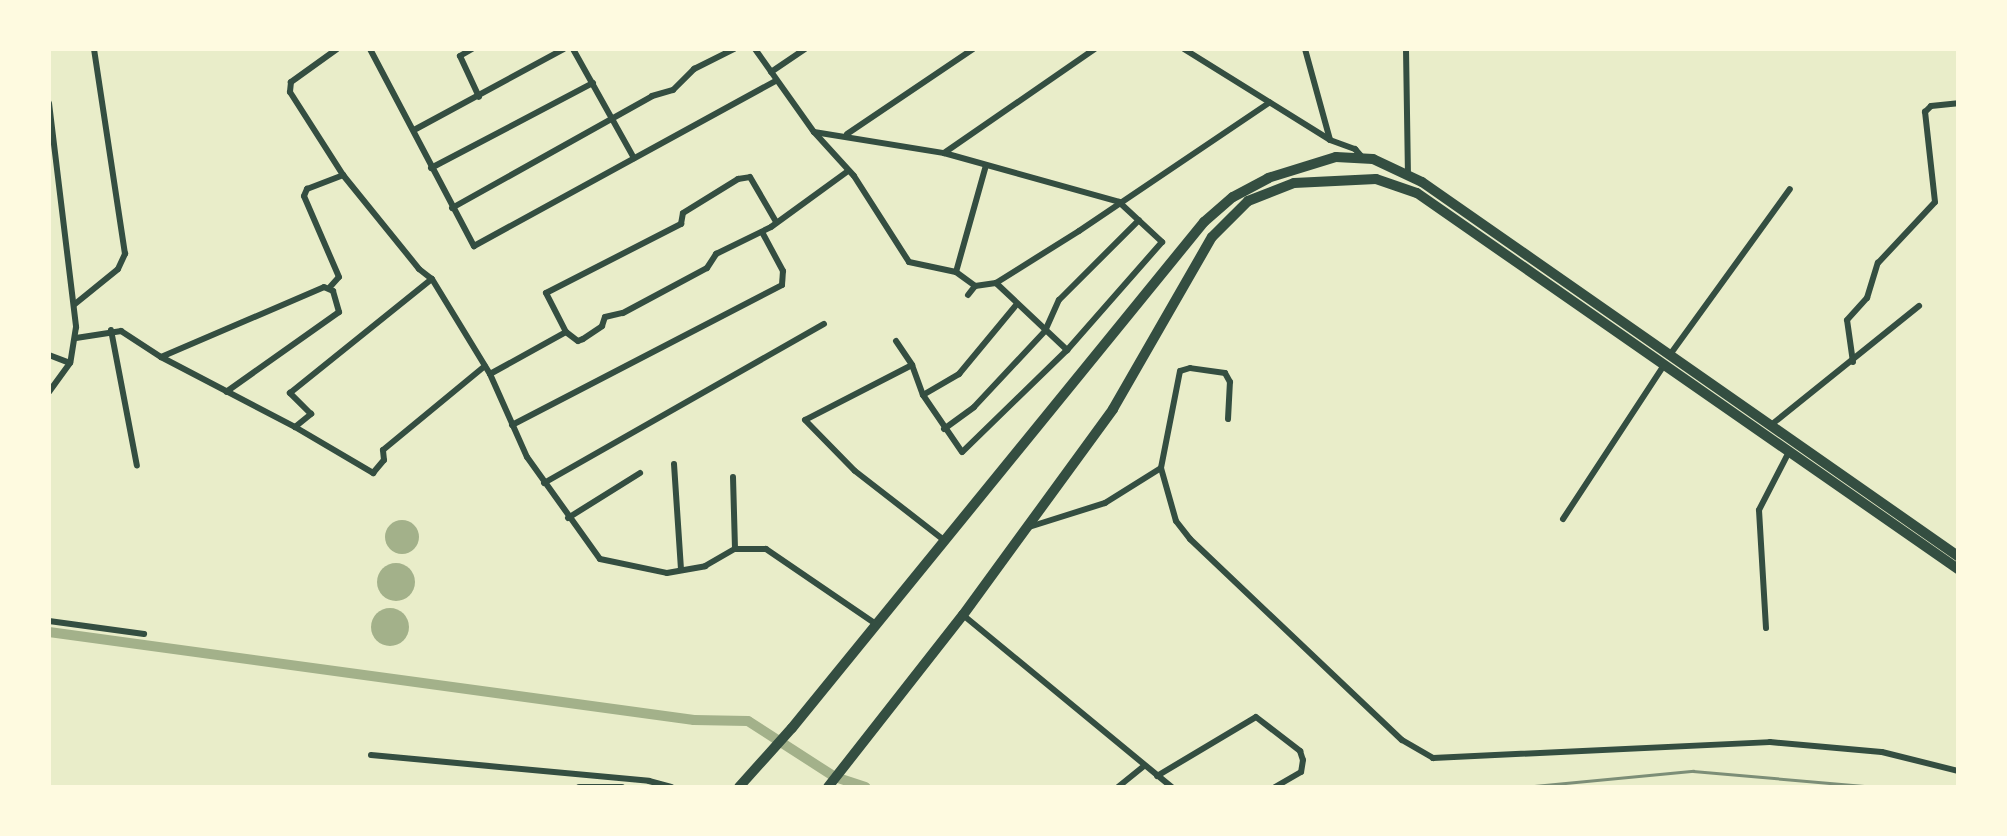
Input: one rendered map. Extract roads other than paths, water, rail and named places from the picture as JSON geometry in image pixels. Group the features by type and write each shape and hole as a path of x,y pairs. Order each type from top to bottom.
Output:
{"main road":[{"path":"1336,157 1338,179"},
{"path":"739,787 792,727 1204,222 1233,197 1268,178 1336,157 1362,157 1408,174 1789,452 1958,569"},
{"path":"1360,178 1362,157"},
{"path":"828,787 1029,527 1138,372 1222,224 1248,201 1278,187 1360,178 1387,181 1417,193 1667,361 1772,425 1958,556"}],"street":[{"path":"75,304 118,269 125,254 94,49"},
{"path":"337,49 291,82 290,92 343,175 432,279 490,374 512,425 544,483 600,559 649,571 705,566 735,549 766,549 876,624"},
{"path":"370,49 474,246 776,81"},
{"path":"472,49 458,52 478,97"},
{"path":"414,130 564,49"},
{"path":"573,49 634,158"},
{"path":"452,208 673,90 694,69 734,49"},
{"path":"755,49 814,132 848,171 909,262 956,272 975,286"},
{"path":"771,72 805,49"},
{"path":"847,134 973,49"},
{"path":"944,153 1094,49"},
{"path":"1184,49 1330,140 1355,149 1362,157"},
{"path":"1305,49 1330,140"},
{"path":"1406,49 1408,174"},
{"path":"431,167 593,83"},
{"path":"968,295 975,286 996,283 1270,102"},
{"path":"49,103 75,304 76,338 71,363 49,392"},
{"path":"1853,362 1847,320 1867,299 1878,263 1935,202 1925,112 1938,104 1958,103"},
{"path":"814,132 847,134 944,153 1119,202 1162,242 1067,350 962,452 923,395 912,365 896,341"},
{"path":"956,272 986,165"},
{"path":"775,220 750,177 738,179 683,213 681,224 546,293 566,332 578,341 603,326 606,317 623,313 707,268 716,254 762,232 775,220 848,171"},
{"path":"161,357 330,287 339,277 304,196 307,189 343,175"},
{"path":"1563,519 1667,361 1790,188"},
{"path":"944,429 974,407 1045,331 1059,300 1139,220"},
{"path":"512,425 782,285 783,271 762,232"},
{"path":"295,427 311,414 290,393 432,279"},
{"path":"996,283 1067,350"},
{"path":"226,391 339,312 330,287"},
{"path":"923,395 959,374 1017,304"},
{"path":"1772,425 1919,306"},
{"path":"544,483 824,324"},
{"path":"76,338 111,330 121,331 161,357 295,427 373,472 384,460 383,450 485,366"},
{"path":"111,330 137,466"},
{"path":"490,374 566,332"},
{"path":"49,355 71,363"},
{"path":"912,365 805,420 855,471 944,540"},
{"path":"1228,419 1228,375 1222,371 1183,369 1178,374 1161,468 1168,503 1190,539 1402,740 1433,758 1770,742 1882,751 1958,771"},
{"path":"1766,628 1759,510 1789,452"},
{"path":"674,464 681,569"},
{"path":"1029,527 1105,503 1161,468"},
{"path":"568,519 640,473"},
{"path":"733,477 735,549"},
{"path":"963,615 1172,787"},
{"path":"49,621 144,634"},
{"path":"1157,776 1256,717 1300,751 1303,760 1301,772 1275,787"},
{"path":"371,755 649,780 671,787"},
{"path":"1118,787 1144,765"},
{"path":"579,787 622,787"}],"waterway":[{"path":"49,632 694,720 748,721 835,777 865,787"}],"railway":[{"path":"1523,787 1693,771 1875,787"}]}
